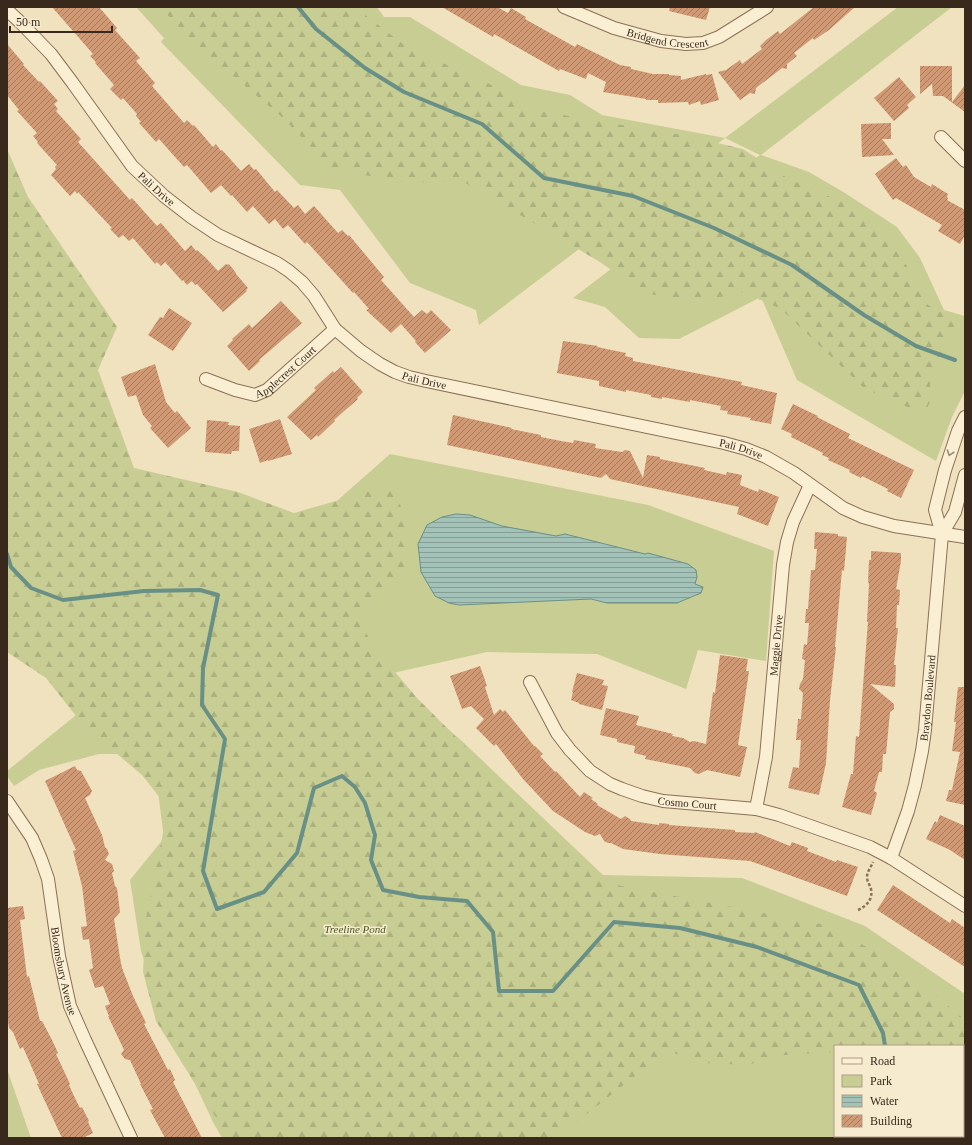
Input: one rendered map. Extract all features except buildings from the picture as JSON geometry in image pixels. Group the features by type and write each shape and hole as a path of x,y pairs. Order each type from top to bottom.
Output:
{"street":[{"name":"Bridgend Crescent","path":"564,7 614,28 661,41 686,44 703,43 719,37 767,7"},
{"name":"Pali Drive","path":"7,10 51,54 132,166 164,196 190,217 218,235 277,263 289,271 302,282 314,296 335,329 361,351 380,364 409,377 724,442 766,457 794,473 843,508 863,517 894,526 965,538"},
{"path":"941,137 965,161"},
{"name":"Applecrest Court","path":"206,379 235,390 255,395 267,390 335,329"},
{"name":"Braydon Boulevard","path":"891,858 908,811 918,774 923,744 942,534 935,510 944,470 958,431 965,417"},
{"name":"Braydon Boulevard","path":"942,534 955,512 965,475"},
{"name":"Maggie Drive","path":"756,809 766,757 783,565 787,542 793,522 810,485"},
{"name":"Cosmo Court","path":"530,682 557,732 570,750 590,771 610,784 642,796 663,801 756,809 779,815 870,847 891,858 965,906"},
{"name":"Bloomsbury Avenue","path":"7,801 32,838 41,859 48,879 59,956 70,1006 131,1138"}],"path":[{"path":"858,910 864,907 870,898 871,893 867,879 874,861"}],"green space":[{"path":"136,7 377,7 384,17 410,17 521,85 570,95 602,115 725,138 479,325 476,310 410,283 340,190 300,185 161,42 164,38"},
{"path":"160,7 355,7 407,47 505,91 533,110 683,135 743,149 787,178 858,209 899,252 928,305 957,321 930,385 932,398 924,414 865,389 781,309 743,292 697,302 644,293 600,262 462,181 408,183 332,169 282,117 196,45"},
{"path":"898,7 952,7 761,155 809,172 845,193 897,227 920,258 944,310 965,316 965,391 952,417 936,461 797,380 761,297 679,339 639,338 605,307 573,298 760,155 725,138"},
{"name":"Treeline Pond","path":"7,149 28,197 117,327 98,370 134,468 238,492 294,513 381,488 394,492 408,522 403,577 373,596 359,620 374,647 417,698 601,882 821,924 895,961 965,1020 965,1138 915,1138 964,1137 964,1045 834,1045 834,1052 785,1055 747,1065 704,1063 667,1051 556,1138 231,1138 225,1132 156,1021 143,972 146,918 168,808 142,775 84,726 46,678 7,652"},
{"name":"Treeline Pond","path":"390,454 648,505 774,551 766,661 698,650 686,689 597,654 487,652 393,673 399,686 464,743 603,875 742,878 865,926 965,994 965,1138 222,1138 164,1018 141,951 130,880 164,838 156,776 125,754 99,754 39,770 14,786 7,776 7,771 304,530"},
{"path":"7,1069 31,1138 7,1138"}],"water":[{"path":"456,514 470,515 502,526 556,536 565,534 645,554 648,553 688,564 696,570 697,577 695,584 703,587 701,593 677,603 607,603 591,599 459,605 449,603 435,596 421,572 418,544 427,525 442,517"}],"waterway":[{"path":"298,7 316,29 365,68 404,92 482,124 544,178 633,196 714,228 792,265 864,315 916,346 955,360"},
{"path":"7,554 11,567 31,588 63,600 144,591 200,590 218,595 203,668 202,705 225,739 203,871 217,909 264,892 297,853 314,788 342,776 355,787 365,803 375,835 371,860 383,890 419,897 467,901 493,932 499,991 553,991 614,922 680,928 757,947 859,985 883,1033 885,1045"}]}
